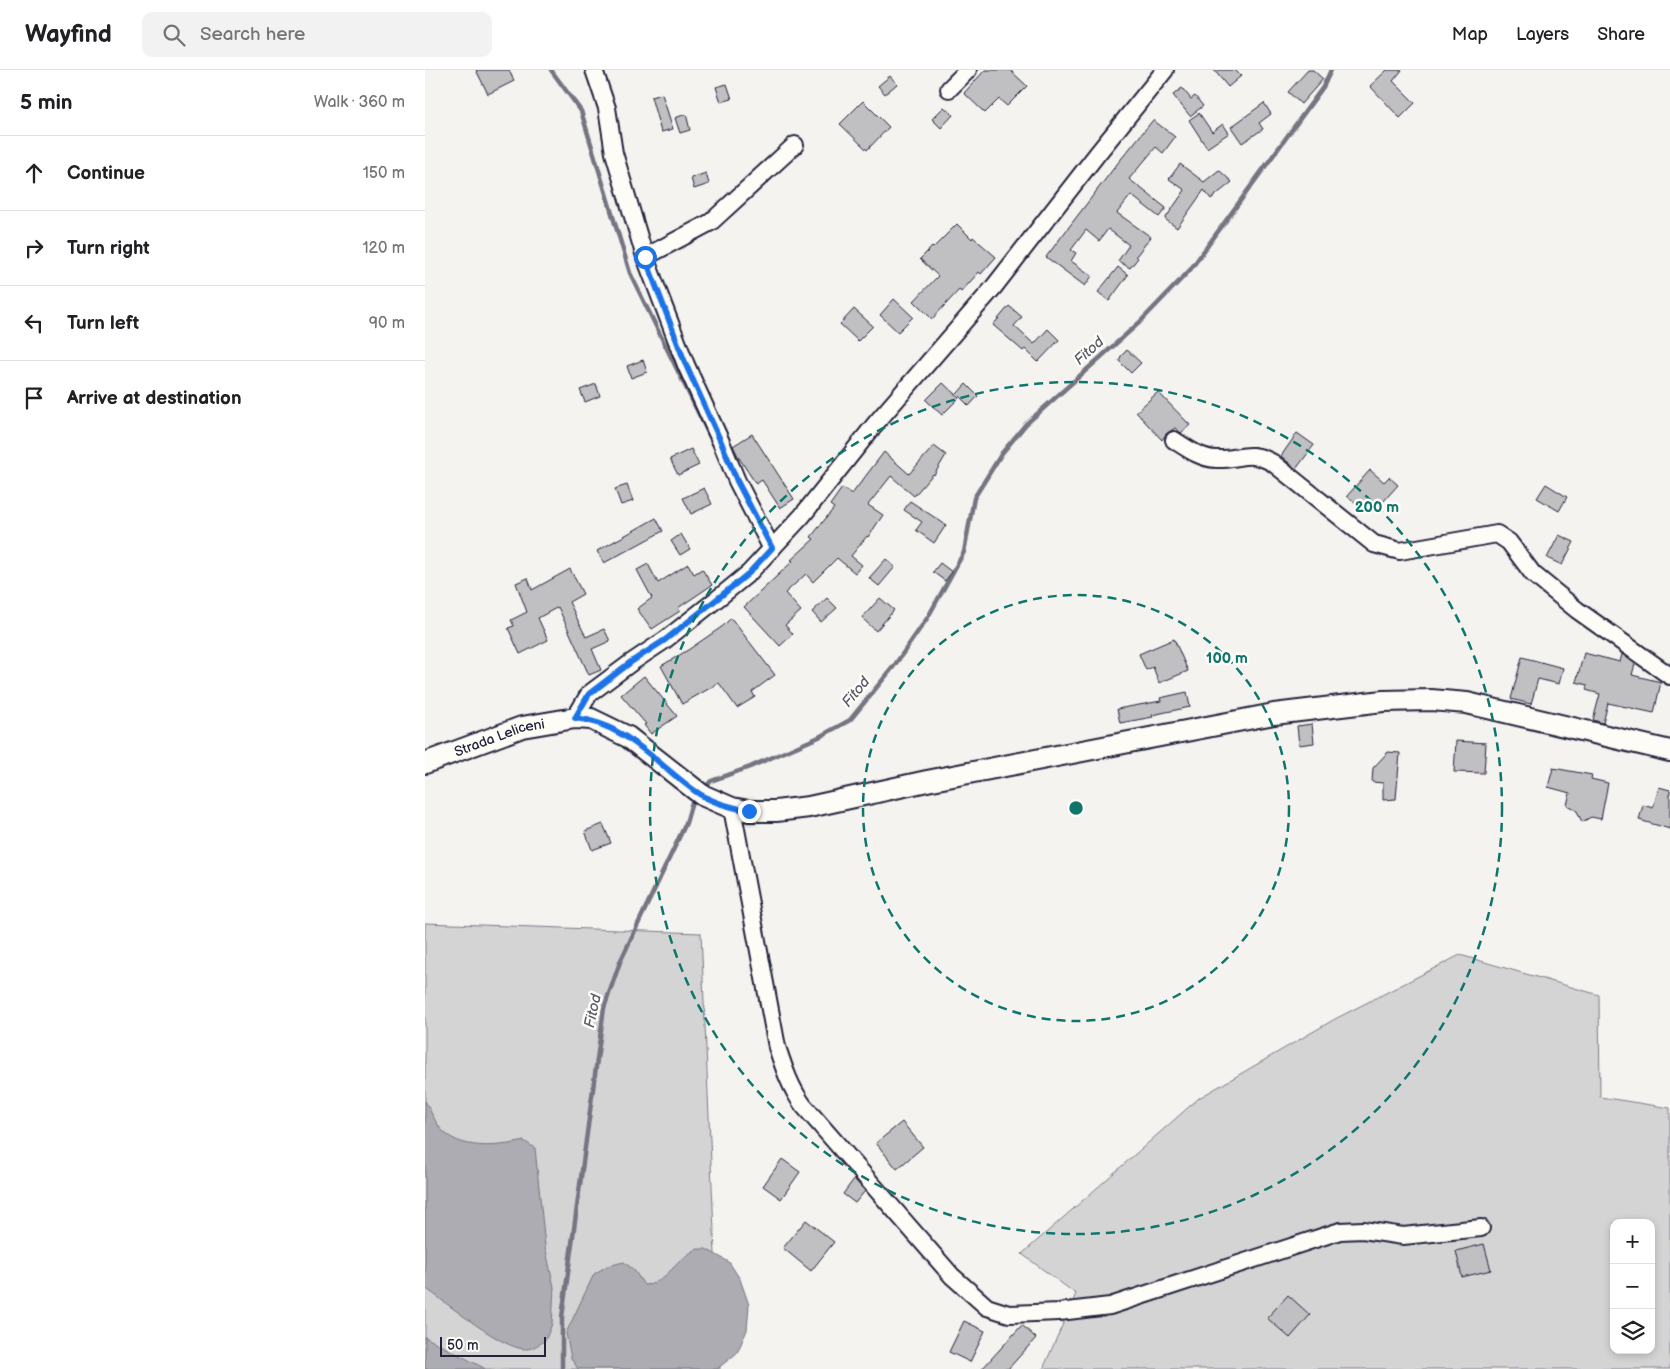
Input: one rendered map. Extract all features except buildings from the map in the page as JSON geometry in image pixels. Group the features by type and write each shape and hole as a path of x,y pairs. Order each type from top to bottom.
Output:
{"main road":[{"path":"575,718 591,719 621,733 699,793 732,808 749,811 776,811 809,807 1274,714 1383,701 1431,700 1467,703 1670,751"},
{"name":"Strada Leliceni","path":"425,763 522,727 575,718"}],"street":[{"path":"594,70 607,108 614,153 645,257 686,365 737,481 772,548"},
{"path":"949,89 968,70"},
{"path":"575,718 589,694 631,662 665,640 749,573 802,516 876,422 993,288 1165,70"},
{"path":"645,257 711,222 795,145"},
{"path":"1174,440 1198,455 1217,459 1245,455 1262,456 1374,544 1400,551 1497,534 1509,542 1533,574 1577,610 1670,676"},
{"path":"732,808 777,1047 787,1079 803,1105 953,1276 987,1307 1009,1314 1059,1312 1110,1306 1340,1231 1363,1230 1403,1236 1481,1228"}],"shaded area":[{"path":"425,923 701,933 720,1369 425,1369"},
{"path":"1460,955 1599,995 1600,1097 1670,1108 1670,1369 1043,1369 1076,1294 1022,1254 1199,1098 1335,1019"},
{"path":"425,1101 440,1128 457,1141 491,1146 524,1141 535,1148 545,1246 554,1287 552,1324 545,1341 534,1347 529,1349 517,1348 504,1342 475,1324 425,1288"},
{"path":"698,1249 706,1249 729,1262 740,1279 749,1305 747,1330 737,1353 717,1369 578,1369 571,1358 566,1333 594,1274 607,1266 624,1262 634,1270 644,1285 652,1284"},
{"path":"425,1337 484,1368 485,1369 425,1369"}],"waterway":[{"path":"551,70 581,111 630,273 713,443"},
{"name":"Fitod","path":"703,790 711,781 750,767 819,737 850,720 894,666 928,617 964,552 974,498 1002,453 1026,424 1140,322 1190,270 1323,87 1331,70"},
{"name":"Fitod","path":"562,1369 562,1317 604,1008 620,962 686,823 692,802 696,797"}],"route":[{"path":"645,257 686,365 737,481 772,548 749,573 722,595 665,640 631,662 589,694 575,718 591,719 621,733 695,791 718,803 749,811"}]}
